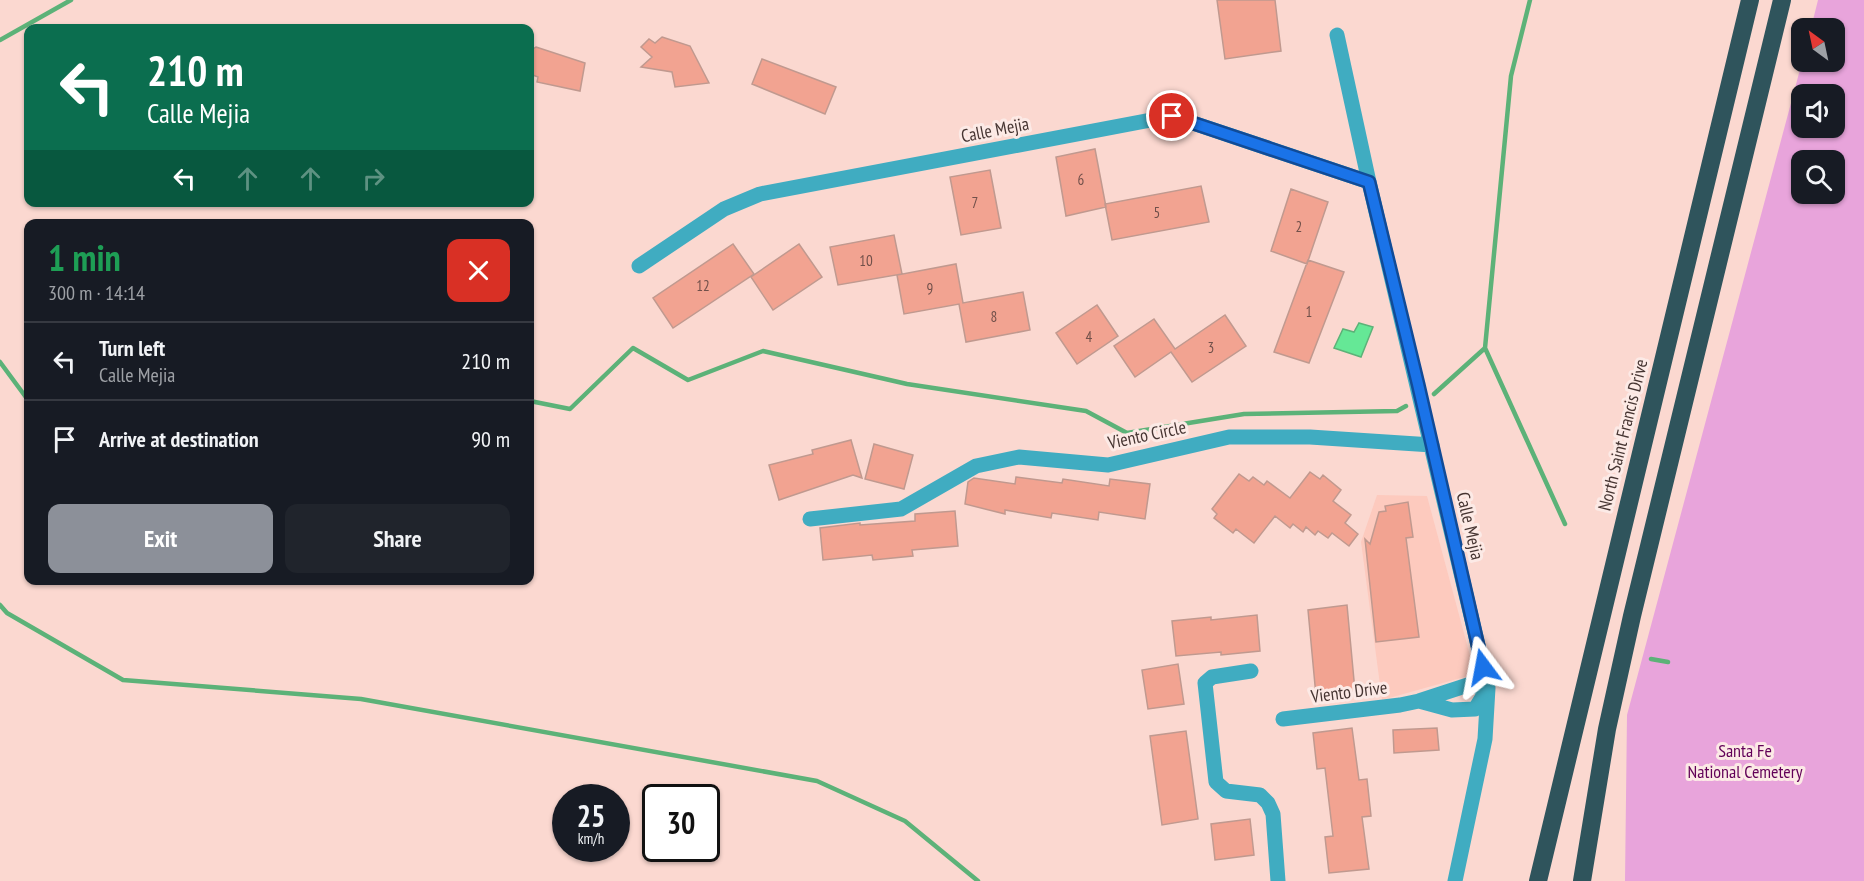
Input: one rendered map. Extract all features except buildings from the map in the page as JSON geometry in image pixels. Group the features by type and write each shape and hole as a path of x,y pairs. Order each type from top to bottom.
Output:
{"highway":[{"name":"North Saint Francis Drive","path":"1538,881 1750,0"},
{"path":"1584,878 1607,729 1632,616 1782,0"},
{"path":"1544,881 1550,828"}],"street":[{"name":"Calle Mejia","path":"1337,35 1369,182 1488,688 1485,739 1455,881"},
{"name":"Calle Mejia","path":"639,267 724,209 760,194 1172,116 1369,182"},
{"name":"Viento Circle","path":"810,519 901,509 976,465 1019,457 1108,465 1229,437 1310,437 1432,445"},
{"path":"1251,671 1212,677 1205,683 1216,782 1226,791 1260,795 1269,803 1278,881"},
{"name":"Viento Drive","path":"1283,719 1419,701 1468,685 1488,688 1474,710 1452,710 1419,701"}],"shaded area":[{"path":"1359,323 1373,327 1361,357 1334,348 1343,329 1354,332"},
{"path":"1377,495 1427,496 1475,674 1382,700 1361,542"}],"green space":[{"name":"Santa Fe National Cemetery","path":"1818,0 1864,0 1864,881 1625,881 1627,715 1791,103 1791,138 1845,138 1845,84 1796,84 1799,72 1845,72 1845,18 1814,18"}],"waterway":[{"path":"28,24 71,0"},
{"path":"1530,0 1511,76 1485,348 1565,524"},
{"path":"0,40 24,26"},
{"path":"534,402 570,409 633,348 688,380 763,351 907,384 1086,411 1127,433 1244,414 1397,411 1406,406"},
{"path":"1434,394 1485,348"},
{"path":"0,362 24,395"},
{"path":"0,605 7,613 123,680 361,699 817,781 905,821 978,881"},
{"path":"1651,659 1668,662"}],"route":[{"path":"1172,116 1369,182 1483,667"}]}
